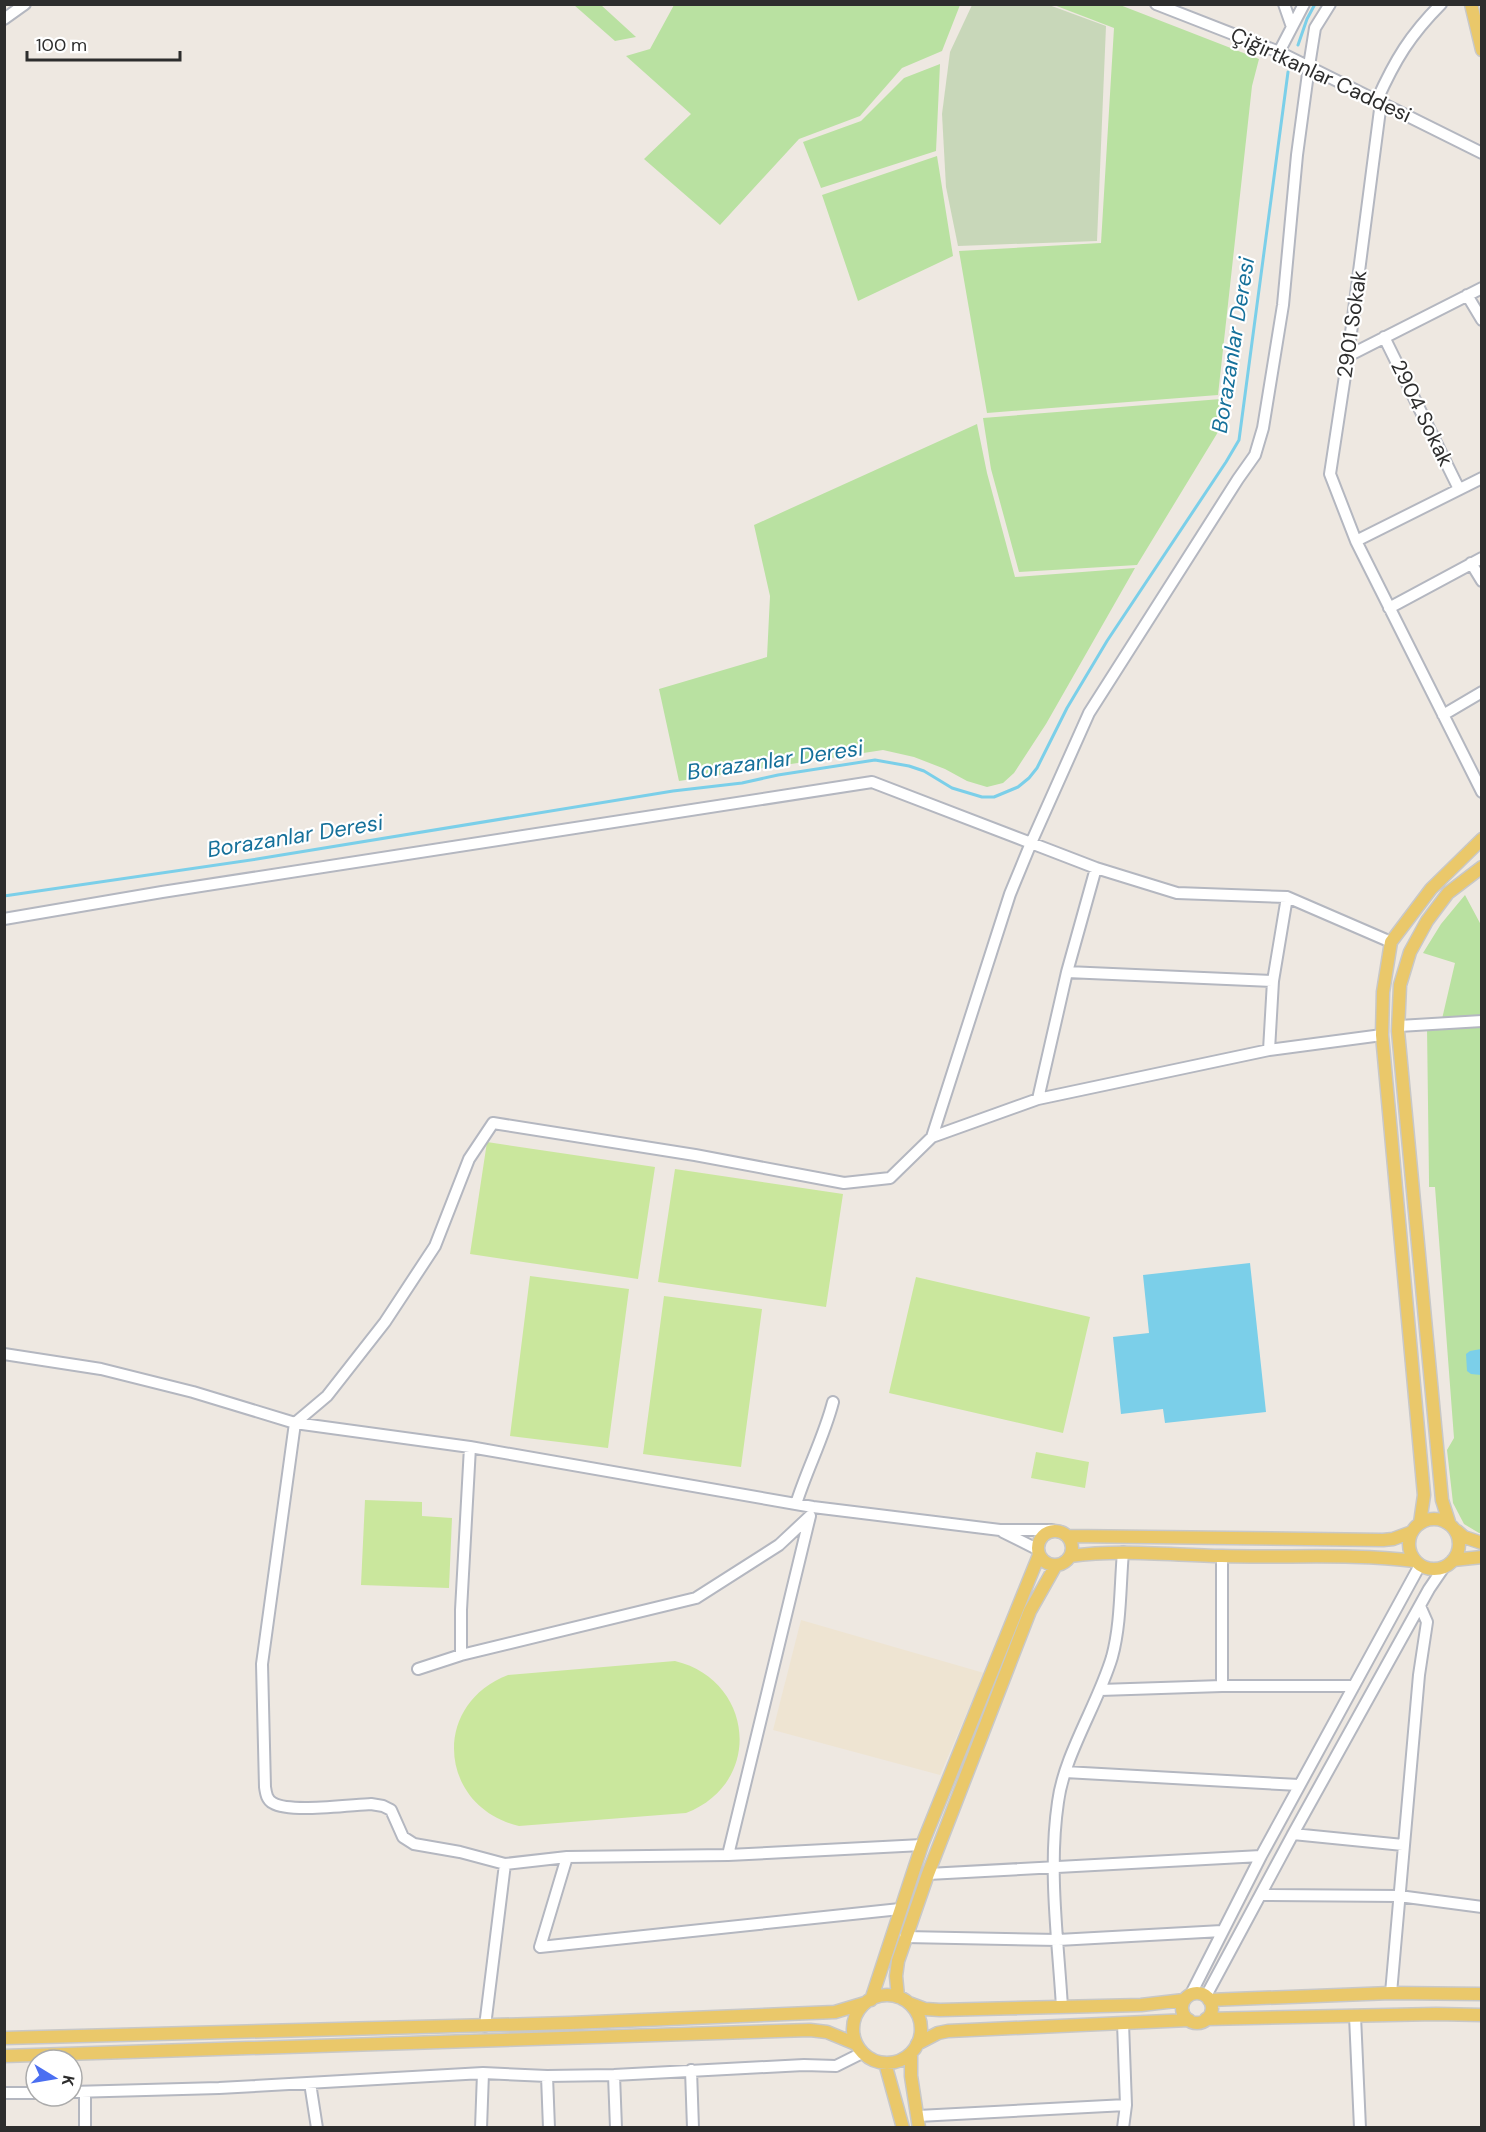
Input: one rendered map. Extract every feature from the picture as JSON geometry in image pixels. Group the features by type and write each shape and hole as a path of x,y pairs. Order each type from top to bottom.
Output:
{"main road":[{"path":"1471,4 1482,50"},
{"path":"1418,1563 1410,1550 1410,1538 1416,1527 1424,1495 1382,1035 1383,992 1391,942 1431,888 1482,839"},
{"path":"1448,1564 1460,1543 1441,1491 1399,1026 1400,985 1410,952 1427,921 1448,894 1482,867"},
{"path":"859,2048 853,2033 854,2023 858,2012 868,2001 922,1845 1038,1552 1042,1536 1052,1530 1058,1530 1068,1536 1383,1540 1393,1539 1431,1518 1453,1527 1464,1537 1482,1543"},
{"path":"1038,1552 1048,1564 1064,1563 1070,1556 1072,1548 1068,1536"},
{"path":"1070,1556 1097,1552 1122,1552 1386,1558 1418,1563 1431,1569 1482,1557"},
{"path":"918,2122 911,2076 914,2048 920,2034 920,2023 916,2012 904,2000 896,1976 898,1961 928,1874 1030,1611 1056,1565"},
{"path":"4,2038 485,2026 835,2012 887,1995 925,2009 940,2010 1141,2005 1200,1993 1208,1998 1390,1993 1482,1994"},
{"path":"1188,1997 1183,2013 1189,2020"},
{"path":"1206,2019 1211,2011 1208,1998"},
{"path":"4,2056 810,2030 827,2032 859,2048 871,2059 885,2063 902,2059 914,2048 938,2033 948,2031 1189,2020 1198,2023 1206,2019 1482,2015"},
{"path":"885,2063 903,2127"}],"street":[{"path":"4,19 25,4"},
{"name":"Çiğirtkanlar Caddesi","path":"1156,4 1279,51 1482,153"},
{"path":"1284,4 1292,27"},
{"path":"1279,51 1304,4"},
{"path":"932,1137 1010,894 1030,843 1089,713 1255,455 1263,428 1283,304 1297,155 1315,28 1329,4"},
{"name":"2901 Sokak","path":"1441,4 1415,31 1402,49 1379,101 1348,356 1330,474 1356,541 1482,792"},
{"path":"1348,356 1482,288"},
{"path":"1467,296 1482,320"},
{"name":"2904 Sokak","path":"1384,337 1459,489"},
{"path":"1356,541 1482,478"},
{"path":"1389,608 1476,561 1482,581"},
{"path":"1443,715 1482,692"},
{"path":"4,919 162,892 872,782 1096,868 1177,893 1287,897 1391,942"},
{"path":"1038,1099 1067,972 1096,868"},
{"path":"1269,1050 1273,981 1287,897"},
{"path":"1067,972 1273,981"},
{"path":"1399,1026 1482,1021"},
{"path":"922,1845 728,1855 567,1857 505,1864 460,1852 414,1844 403,1837 391,1810 383,1806 371,1804 287,1808 271,1803 265,1787 262,1664 295,1423 327,1396 385,1322 435,1246 469,1160 494,1123 695,1155 844,1183 890,1178 932,1137 1038,1099 1269,1050 1382,1035"},
{"path":"4,1354 101,1369 193,1392 295,1423 470,1448 796,1504 812,1512 1000,1530 1052,1530"},
{"path":"796,1504 826,1428 833,1402"},
{"path":"461,1655 461,1610 470,1448"},
{"path":"418,1670 461,1655 696,1598 779,1545 812,1512"},
{"path":"728,1855 812,1512"},
{"path":"1000,1530 1038,1552"},
{"path":"1062,2007 1054,1866 1058,1801 1065,1772 1100,1690 1112,1655 1122,1552"},
{"path":"1222,1556 1222,1686"},
{"path":"1188,1997 1418,1563"},
{"path":"1208,1998 1293,1834 1420,1606 1448,1564"},
{"path":"1390,1993 1419,1675 1427,1622 1420,1606"},
{"path":"1100,1690 1222,1686 1354,1686"},
{"path":"1065,1772 1299,1785"},
{"path":"1293,1834 1403,1845"},
{"path":"928,1874 1261,1856"},
{"path":"567,1857 540,1947 900,1909"},
{"path":"485,2026 505,1864"},
{"path":"1262,1895 1399,1896 1482,1907"},
{"path":"905,1937 1058,1940 1222,1931"},
{"path":"1355,2016 1360,2127"},
{"path":"1123,2023 1126,2105 1123,2127"},
{"path":"85,2127 85,2092 483,2073 547,2076 614,2075 804,2065 836,2066 859,2048"},
{"path":"691,2070 693,2127"},
{"path":"481,2127 483,2073"},
{"path":"614,2075 616,2127"},
{"path":"547,2076 549,2127"},
{"path":"310,2083 317,2127"},
{"path":"4,2093 24,2093"},
{"path":"918,2122 1126,2105"}],"shaded area":[{"path":"801,1620 984,1673 940,1775 773,1730"}],"green space":[{"path":"574,5 601,5 636,37 615,41"},
{"path":"674,5 960,5 942,51 902,68 860,116 799,139 720,225 644,159 691,114 626,56 650,49"},
{"path":"972,5 1049,5 1106,26 1097,241 958,246 946,187 942,114 950,52"},
{"path":"1054,5 1120,5 1259,59 1252,86 1218,395 987,413 959,251 1101,243 1114,28"},
{"path":"940,64 936,151 821,188 803,142 861,121 904,78"},
{"path":"937,156 953,256 858,301 822,195"},
{"path":"1221,399 1218,432 1137,565 1019,572 991,469 983,418"},
{"path":"977,424 987,473 1015,577 1135,568 1046,724 1014,773 1003,783 987,787 967,781 945,769 914,757 883,750 679,781 659,689 767,657 770,596 754,525"},
{"path":"1465,895 1481,925 1481,1017 1442,1019 1455,963 1423,953 1441,924"},
{"path":"1481,1024 1481,1533 1479,1533 1464,1524 1453,1503 1447,1450 1454,1438 1435,1187 1429,1187 1427,1027"},
{"path":"487,1142 655,1167 638,1279 470,1254"},
{"path":"675,1169 843,1194 826,1307 658,1282"},
{"path":"530,1276 629,1289 608,1448 510,1436"},
{"path":"916,1277 1090,1317 1063,1433 889,1393"},
{"path":"664,1296 762,1309 741,1467 643,1454"},
{"path":"1036,1452 1089,1462 1085,1488 1031,1478"},
{"path":"365,1500 422,1502 422,1516 452,1518 449,1588 361,1585"},
{"path":"675,1661 701,1672 721,1689 734,1710 739,1733 738,1757 728,1779 711,1799 686,1813 519,1826 492,1815 473,1799 460,1778 454,1755 456,1731 466,1709 483,1689 508,1675"}],"water":[{"path":"1250,1263 1266,1412 1165,1423 1163,1409 1121,1414 1113,1337 1149,1333 1143,1275"},
{"path":"1481,1349 1481,1375 1471,1374 1467,1371 1466,1354"}],"waterway":[{"name":"Borazanlar Deresi","path":"1298,45 1315,4"},
{"name":"Borazanlar Deresi","path":"4,896 257,859 875,760 924,771 952,788 982,797 994,797 1018,787 1037,768 1067,708 1107,641 1239,440 1288,72"}]}
